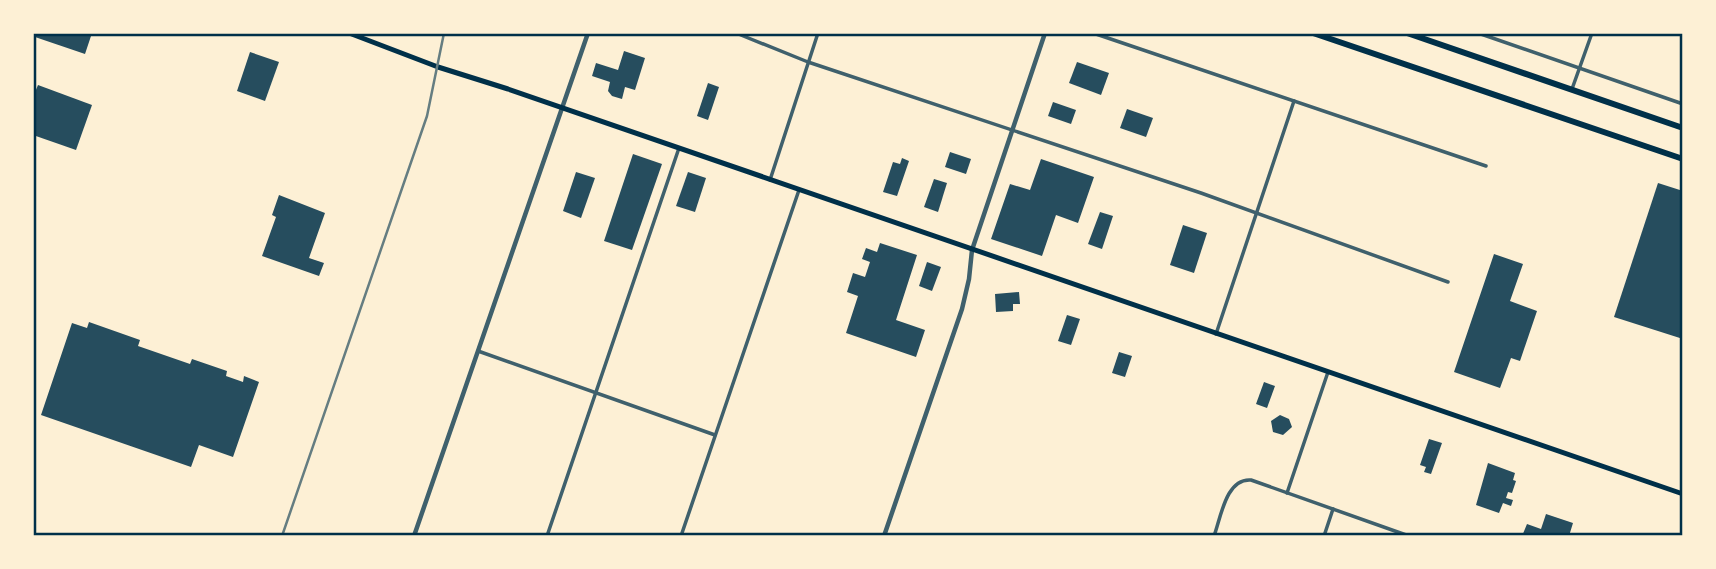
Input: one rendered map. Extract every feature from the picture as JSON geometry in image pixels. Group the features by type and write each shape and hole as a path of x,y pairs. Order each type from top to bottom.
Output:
{"highway":[{"path":"1313,33 1683,159"},
{"path":"1407,33 1683,128"}],"main road":[{"path":"349,33 438,66 1683,494"}],"street":[{"path":"414,536 588,33"},
{"path":"736,33 808,62 1201,193 1447,282"},
{"path":"770,180 818,33"},
{"path":"884,536 961,309 970,279 972,250 1045,33"},
{"path":"1093,33 1486,166"},
{"path":"1478,33 1683,104"},
{"path":"1572,89 1592,33"},
{"path":"1216,334 1294,102"},
{"path":"547,536 679,148"},
{"path":"681,536 799,190"},
{"path":"478,351 715,435"},
{"path":"1287,493 1328,372"},
{"path":"1214,536 1232,487 1243,480 1251,480 1409,536"},
{"path":"1324,536 1333,509"}],"building":[{"path":"36,33 92,33 85,54 35,37"},
{"path":"624,51 645,58 635,90 625,87 622,99 612,96 608,91 610,82 592,76 596,63 618,70"},
{"path":"250,52 279,62 265,101 237,91"},
{"path":"1077,62 1109,73 1101,95 1069,83"},
{"path":"708,83 719,87 708,120 697,116"},
{"path":"38,85 92,105 76,150 33,135 33,97"},
{"path":"1053,102 1076,110 1071,124 1048,116"},
{"path":"1127,109 1153,118 1146,137 1120,128"},
{"path":"950,152 971,159 966,174 945,167"},
{"path":"633,154 662,164 632,250 604,241"},
{"path":"902,158 909,161 897,196 883,192 893,162 900,164"},
{"path":"1041,159 1094,177 1078,223 1056,215 1042,256 991,239 1010,184 1030,190"},
{"path":"576,172 595,178 581,218 563,211"},
{"path":"688,172 706,178 695,212 676,206"},
{"path":"934,179 947,183 938,212 924,207"},
{"path":"1658,183 1683,191 1683,339 1614,317"},
{"path":"279,195 325,213 309,258 324,263 319,276 262,256 276,217 272,215"},
{"path":"1100,212 1113,216 1102,249 1088,244"},
{"path":"1183,225 1207,233 1194,273 1170,265"},
{"path":"880,243 917,255 896,320 925,330 916,357 846,333 858,296 847,292 853,273 865,277 870,262 862,259 866,248 877,252"},
{"path":"1494,254 1523,264 1510,301 1537,311 1520,361 1511,358 1500,388 1454,372"},
{"path":"927,262 941,267 932,291 919,286"},
{"path":"1019,292 1020,304 1013,304 1013,311 996,312 995,294"},
{"path":"1067,315 1080,319 1071,345 1058,341"},
{"path":"89,322 140,340 138,346 190,364 192,359 227,371 226,376 243,382 244,376 259,382 233,457 199,445 191,467 41,415 72,323 87,328"},
{"path":"1119,352 1132,356 1125,377 1112,373"},
{"path":"1264,382 1275,386 1267,408 1256,404"},
{"path":"1280,415 1289,419 1292,427 1283,435 1273,432 1271,421"},
{"path":"1429,439 1442,443 1431,474 1424,472 1426,467 1420,465"},
{"path":"1488,463 1515,473 1513,480 1516,481 1512,493 1508,492 1506,498 1513,500 1511,506 1503,503 1499,513 1476,505"},
{"path":"1546,514 1573,523 1569,536 1522,536 1527,524 1541,529"}],"railway":[{"path":"282,536 427,116 444,33"}]}
